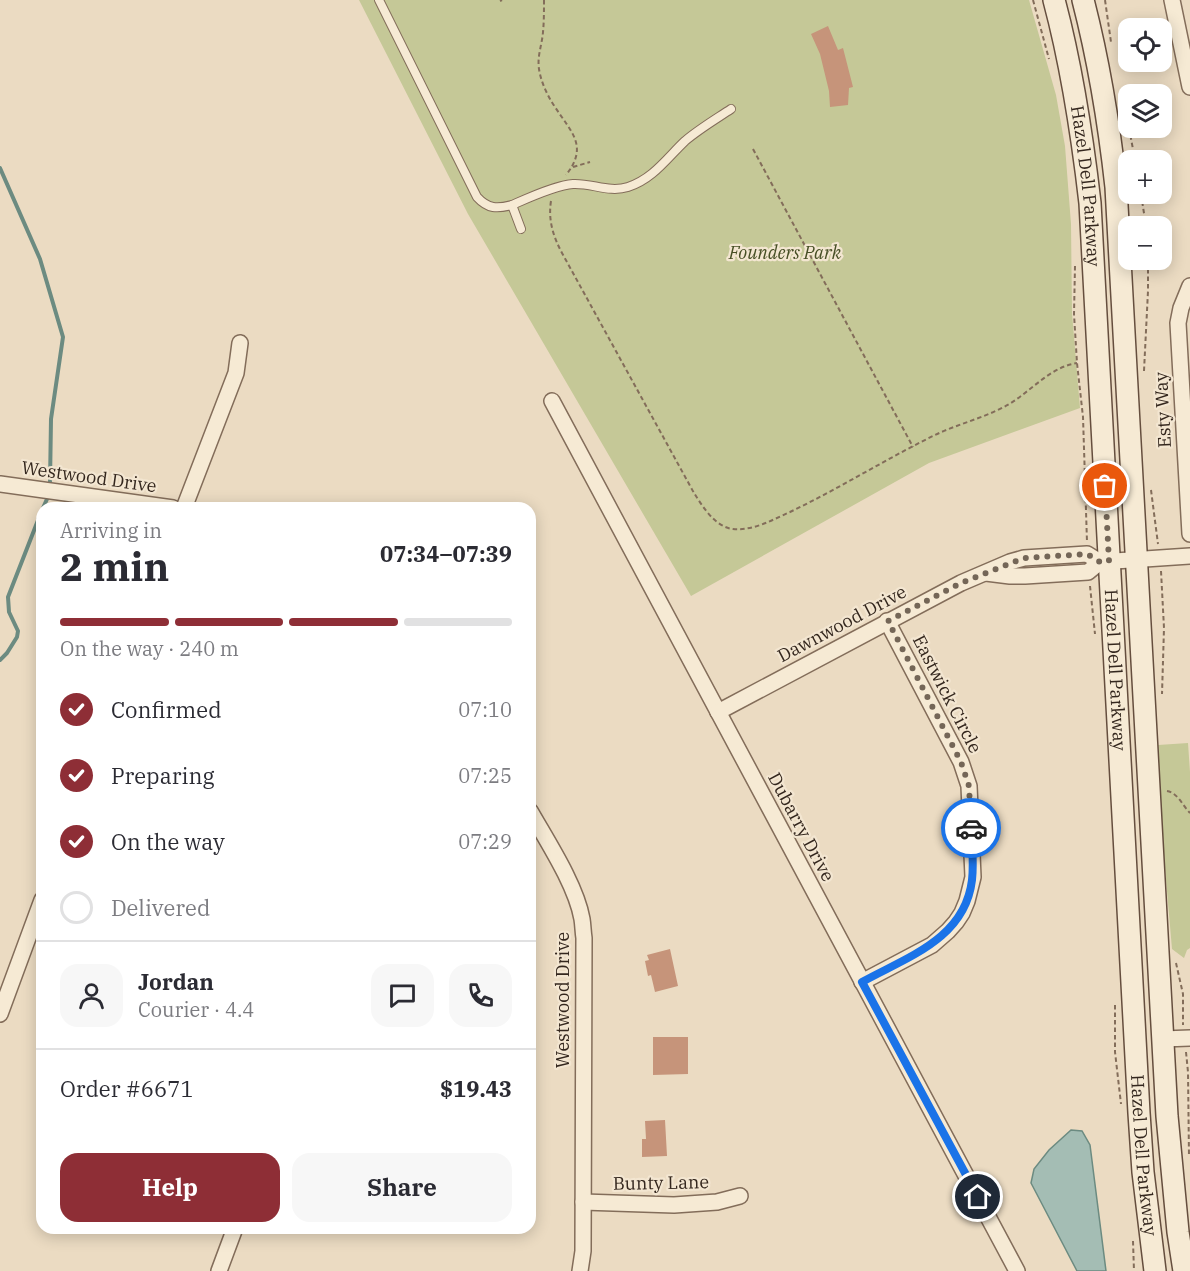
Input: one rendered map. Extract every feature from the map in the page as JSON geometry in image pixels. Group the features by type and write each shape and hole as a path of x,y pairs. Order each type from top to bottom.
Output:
{"main road":[{"name":"Hazel Dell Parkway","path":"1054,0 1076,96 1090,203 1105,561 1143,1172 1155,1271"},
{"name":"Hazel Dell Parkway","path":"1083,0 1107,109 1116,187 1163,1039 1171,1162 1184,1271"}],"street":[{"path":"1172,0 1190,87"},
{"name":"Esty Way","path":"1190,286 1178,323 1190,534"},
{"path":"186,502 236,373 240,343"},
{"name":"Dubarry Drive","path":"552,401 1017,1271"},
{"name":"Westwood Drive","path":"0,484 130,502"},
{"name":"Dawnwood Drive","path":"718,712 961,583 986,573 1025,576 1088,572 1105,561 1190,556"},
{"name":"Eastwick Circle","path":"862,982 932,945 948,931 967,902 973,877 966,774 888,621"},
{"name":"Westwood Drive","path":"536,821 573,891 582,919 584,938 583,1251 580,1271"},
{"path":"0,1014 36,916"},
{"path":"1163,1039 1190,1038"},
{"name":"Bunty Lane","path":"583,1203 674,1205 717,1202 740,1196"},
{"path":"219,1271 233,1234"}],"lane":[{"path":"379,0 477,197 489,207 512,205 573,184 605,189 620,189 636,184 658,170 690,137 731,109"},
{"path":"512,205 521,229"}],"path":[{"path":"544,0 543,35 539,48 538,65 548,95 577,141 577,156 572,168 556,188 550,203 550,223 554,237 694,493 718,522 734,529 762,524 809,502 945,430 998,410 1013,402 1055,371 1077,363"},
{"path":"1033,0 1050,60"},
{"path":"753,149 913,447"},
{"path":"572,168 590,162"},
{"path":"1076,264 1074,314 1083,417 1087,542"},
{"path":"1144,379 1148,270"},
{"path":"1150,490 1158,544"},
{"path":"1164,791 1174,794 1190,813"},
{"path":"1186,1054 1189,1164"}],"green space":[{"name":"Founders Park","path":"359,0 1029,0 1056,95 1065,146 1071,224 1072,313 1080,408 929,463 691,596 468,214"},
{"path":"1188,743 1190,948 1184,958 1172,949 1162,833 1158,745"}],"water":[{"path":"1071,1130 1082,1131 1090,1145 1106,1271 1077,1271 1031,1183 1034,1169 1049,1150"}],"building":[{"path":"828,26 838,50 843,48 853,87 849,88 848,105 830,107 829,91 820,54 811,34"},
{"path":"670,949 678,986 655,992 651,975 648,976 645,961 649,960 647,955"},
{"path":"653,1037 688,1037 688,1074 653,1075"},
{"path":"665,1120 667,1156 642,1157 642,1139 646,1139 645,1121"}],"waterway":[{"path":"0,168 40,259 63,337 51,419 50,483"},
{"path":"0,660 17,637 18,631 9,612 8,597 36,525"}],"way so far":[{"path":"971,828 969,786 966,774 888,621 961,583 1024,558 1087,554 1100,562 1109,561 1105,486"}],"route":[{"path":"971,828 973,877 967,902 956,922 932,945 862,982 978,1197"}]}
